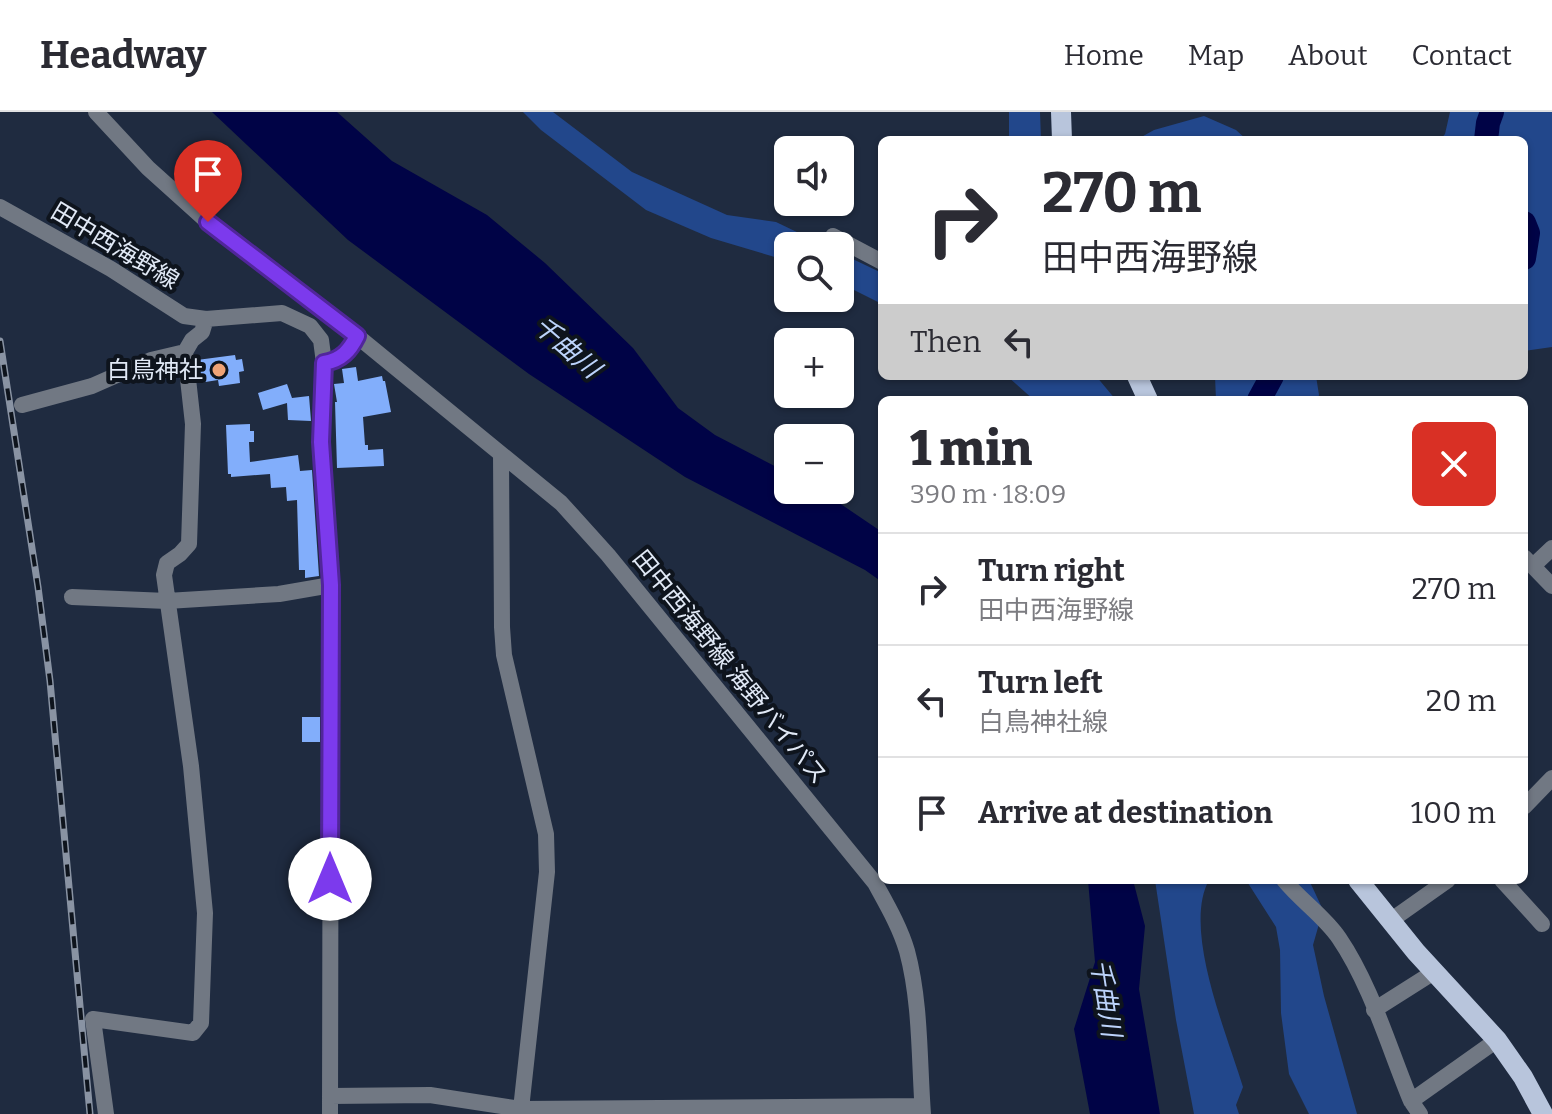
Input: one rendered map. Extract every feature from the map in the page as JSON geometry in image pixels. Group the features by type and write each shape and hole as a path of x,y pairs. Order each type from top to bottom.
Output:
{"main road":[{"path":"1061,112 1062,136"},
{"path":"1361,884 1434,972 1497,1040 1523,1077 1543,1114"}],"street":[{"name":"田中西海野線 海野バイパス","path":"96,112 180,198 357,336 561,503 608,555 875,883 906,951 914,993 923,1110"},
{"name":"田中西海野線","path":"0,207 111,269 184,316 206,319 282,313 297,319 310,326 321,340 324,363"},
{"path":"854,247 878,260"},
{"path":"106,1114 93,1019 193,1033 201,1023 205,913 191,766 164,575 167,563 189,544 193,424 185,352 192,340 202,332 206,319"},
{"path":"330,1114 331,585 321,442 324,363 342,357 357,336"},
{"path":"22,405 92,386 151,360 185,352"},
{"path":"501,454 504,655 546,834 547,872 521,1109"},
{"path":"1552,548 1528,561 1552,586"},
{"path":"72,597 167,601 279,594 331,585"},
{"path":"1528,803 1552,778"},
{"path":"1288,884 1329,924 1340,940 1415,1107 1497,1040"},
{"path":"1390,921 1442,884"},
{"path":"1506,884 1542,924"},
{"path":"1374,1010 1434,972"},
{"path":"330,1096 430,1095 521,1109 923,1110"}],"shaded area":[{"path":"523,112 553,112 632,172 727,215 776,222 797,232 774,232 774,257 711,238 646,210 541,130"},
{"path":"1009,112 1040,112 1041,136 1009,136"},
{"path":"1450,112 1552,112 1552,347 1528,350 1528,136 1443,136"},
{"path":"1204,116 1243,136 1143,136"},
{"path":"854,260 878,271 878,302 854,290"},
{"path":"1012,380 1099,380 1113,396 1030,396"},
{"path":"1215,380 1317,380 1319,395 1319,396 1216,396"},
{"path":"1156,884 1208,884 1202,901 1204,953 1218,1011 1243,1087 1236,1105 1239,1114 1194,1114"},
{"path":"1249,884 1311,884 1323,910 1313,945 1357,1114 1309,1114 1289,1074 1281,1013 1280,950 1276,927"}],"water":[{"name":"千曲川","path":"212,112 337,112 392,161 487,215 545,263 633,348 678,408 715,435 774,466 774,504 841,504 878,529 878,579 685,477 529,374 348,240"},
{"name":"千曲川","path":"1088,884 1134,884 1145,926 1139,989 1160,1114 1090,1114 1074,1029 1095,962"}],"building":[{"name":"白鳥神社","path":"235,355 236,360 242,359 244,371 239,372 240,383 219,386 218,380 199,383 197,360"},
{"path":"356,367 358,381 382,376 385,381 391,412 363,417 365,445 368,445 368,450 383,449 384,466 337,468 334,384 344,383 342,369"},
{"path":"287,384 292,398 309,396 311,421 288,420 287,403 263,410 258,393"},
{"path":"250,424 254,442 249,442 250,462 298,455 300,471 312,470 319,576 305,578 305,570 299,570 297,500 287,501 286,487 271,488 270,474 231,477 228,474 226,425"},
{"path":"302,717 320,717 320,742 302,742"}],"waterway":[{"path":"1486,136 1492,112"},
{"path":"1261,396 1270,380"}],"railway":[{"path":"0,341 50,681 90,1114"}],"place":[{"name":"白鳥神社","path":"219,370"}],"route":[{"path":"208,222 357,336 342,357 324,363 321,442 331,585 330,879"}]}
